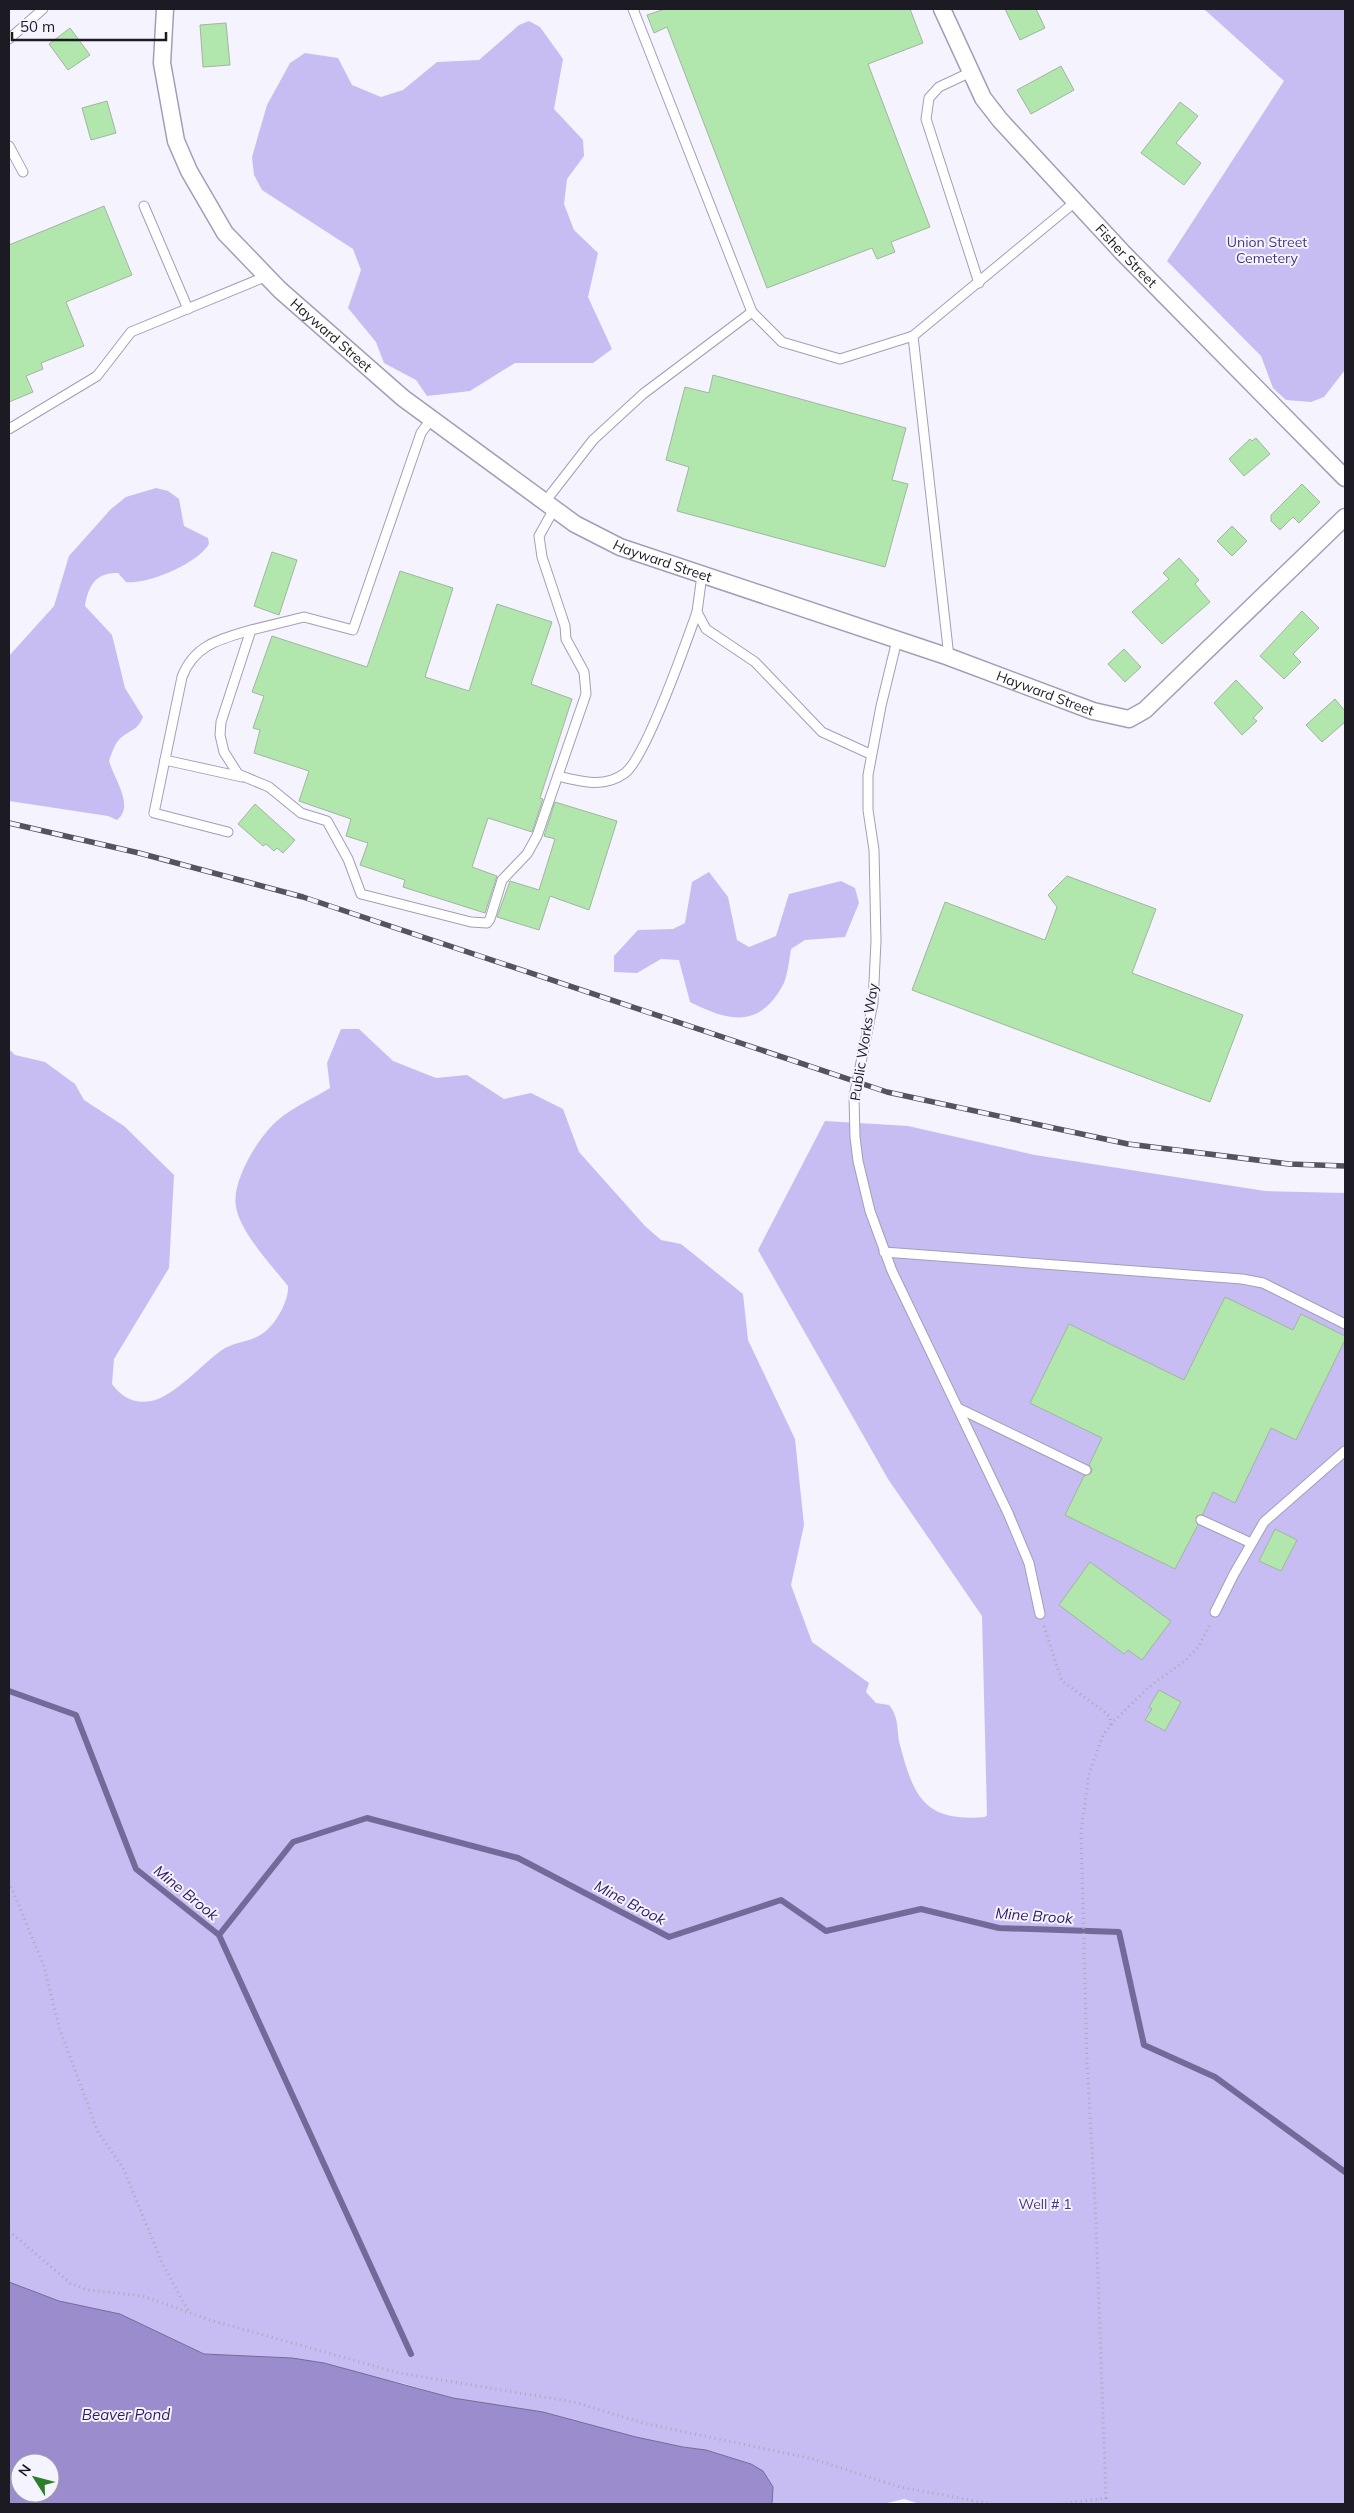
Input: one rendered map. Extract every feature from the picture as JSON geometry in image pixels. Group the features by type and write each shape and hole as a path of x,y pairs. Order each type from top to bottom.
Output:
{"street":[{"name":"Hayward Street","path":"165,9 162,63 176,141 189,171 225,233 333,339 403,398 549,506 575,524 605,540 702,575 949,657 1107,716 1121,719 1137,717 1345,517"},
{"name":"Fisher Street","path":"942,9 983,98 1000,120 1123,253 1345,478"}],"lane":[{"path":"9,39 43,9"},
{"path":"633,9 752,312 782,342 840,359 913,336 1075,202"},
{"path":"971,72 938,87 929,98 926,119 979,282"},
{"path":"9,146 23,172"},
{"path":"144,206 188,309"},
{"path":"9,429 97,376 130,332 267,276"},
{"path":"165,760 244,778 269,787 301,813 327,821 348,859 361,894 487,923 502,880 527,854 537,836 586,694 584,672 566,639 565,626 542,557 539,536 549,506 593,440 643,394 752,312"},
{"path":"913,336 949,657"},
{"path":"228,832 154,813 182,677 192,656 226,637 304,617 353,630 421,433 432,418"},
{"path":"558,776 588,783 606,782 625,773 633,764 659,708 697,612 702,575"},
{"path":"697,612 706,629 755,662 822,732 870,754"},
{"path":"244,778 238,774 229,761 220,735 221,722 251,630"},
{"name":"Public Works Way","path":"898,640 870,754 867,796 874,850 876,941 872,1003 856,1082 854,1109 855,1137 870,1211 884,1252 1022,1545 1040,1614"},
{"path":"884,1252 1242,1279 1263,1283 1345,1324"},
{"path":"960,1410 1086,1470"},
{"path":"1215,1612 1251,1543 1272,1513 1345,1451"},
{"path":"1200,1520 1251,1543"}],"path":[{"path":"1106,2504 1098,2262 1087,2060 1082,1812 1094,1757 1103,1736 1111,1725 1150,1686 1186,1660 1199,1646 1215,1612"},
{"path":"1040,1614 1060,1678 1068,1687 1110,1717 1111,1725"},
{"path":"9,1882 44,1966 59,2028 98,2132 123,2168 163,2265 190,2313"},
{"path":"9,2231 70,2283 88,2290 143,2296 190,2313 399,2373 574,2402 643,2423 813,2460 900,2487 992,2504"},
{"path":"1061,2504 1106,2498"}],"green space":[{"name":"Union Street Cemetery","path":"1204,9 1345,9 1345,370 1324,397 1311,402 1286,400 1273,388 1261,356 1167,261 1284,81"},
{"path":"529,21 540,27 563,59 554,109 583,140 584,156 567,179 564,204 574,230 598,253 588,297 612,349 593,363 515,363 470,391 427,396 416,380 384,363 376,342 348,308 361,270 353,249 262,190 254,175 252,157 267,105 290,63 305,53 338,58 352,85 381,97 403,90 437,62 479,60 519,25"},
{"path":"156,488 168,491 179,499 184,526 208,538 209,544 194,558 172,571 147,580 135,582 126,582 118,573 110,573 94,582 88,592 85,606 112,635 125,688 143,717 137,726 118,741 109,761 124,800 122,814 117,820 108,816 9,801 9,656 54,606 69,556 111,509 126,497"},
{"path":"709,872 728,897 737,940 749,947 776,936 789,894 841,881 855,888 859,903 845,937 805,940 791,949 784,983 775,998 765,1008 754,1014 743,1017 731,1017 718,1014 690,1002 679,960 661,959 637,973 614,972 614,956 638,930 673,929 685,923 692,882"},
{"name":"Well # 1","path":"341,1029 359,1029 393,1061 436,1078 467,1075 504,1099 531,1093 563,1109 579,1152 645,1226 661,1240 681,1244 743,1294 748,1340 795,1439 804,1525 791,1585 812,1642 869,1683 866,1692 876,1703 889,1705 895,1715 905,1764 917,1793 936,1811 965,1818 985,1817 987,1815 982,1616 888,1479 758,1250 825,1121 908,1126 1035,1155 1265,1191 1345,1193 1345,2504 920,2504 904,2499 883,2504 772,2504 773,2487 751,2464 706,2450 636,2437 543,2412 453,2398 405,2384 292,2358 204,2354 120,2314 59,2301 9,2282 9,1049 15,1055 45,1062 75,1084 84,1100 124,1126 174,1175 169,1268 114,1359 112,1384 124,1396 145,1402 160,1398 178,1387 227,1347 262,1334 271,1326 282,1310 287,1298 288,1286 257,1248 239,1217 236,1207 238,1185 248,1160 271,1127 290,1111 330,1088 327,1063"}],"water":[{"name":"Beaver Pond","path":"9,2282 59,2301 120,2314 204,2354 292,2358 324,2363 453,2398 543,2412 636,2437 706,2450 751,2464 763,2471 773,2487 772,2504 9,2504"}],"building":[{"path":"665,9 910,9 923,43 868,64 930,227 891,242 895,252 877,259 872,248 767,288 667,27 654,33 647,15"},
{"path":"1005,9 1036,9 1045,28 1020,40"},
{"path":"226,23 230,65 203,67 200,25"},
{"path":"70,28 90,55 68,70 49,44"},
{"path":"1061,66 1074,90 1031,114 1017,90"},
{"path":"107,101 116,133 91,140 82,108"},
{"path":"1180,102 1198,116 1176,143 1201,163 1184,185 1141,153"},
{"path":"104,206 132,275 66,302 84,346 41,363 43,369 26,376 33,392 9,402 9,245"},
{"path":"713,375 906,428 892,480 908,484 885,567 677,511 689,467 666,460 677,417 685,387 709,393"},
{"path":"1256,438 1270,454 1244,476 1229,459 1250,439 1252,441"},
{"path":"1302,484 1320,502 1299,523 1293,517 1280,530 1271,521 1271,515"},
{"path":"1232,526 1247,541 1232,556 1217,541"},
{"path":"272,552 297,560 279,615 254,606"},
{"path":"1179,558 1199,580 1195,584 1210,602 1162,644 1132,612 1169,579 1163,573"},
{"path":"400,571 453,588 425,677 469,691 497,604 552,622 531,684 572,699 540,798 543,799 532,832 488,818 472,867 497,876 485,913 403,887 405,880 360,865 368,843 346,836 351,819 299,801 309,771 254,753 260,730 253,728 264,696 252,692 272,636 367,667"},
{"path":"1302,611 1319,628 1293,654 1301,662 1284,679 1260,656"},
{"path":"1124,649 1141,667 1125,682 1108,664"},
{"path":"1236,680 1263,708 1253,718 1257,721 1242,735 1214,703"},
{"path":"1335,699 1345,711 1345,722 1322,742 1306,725"},
{"path":"555,802 617,821 589,910 550,896 539,930 497,917 510,881 539,890 555,839 544,836"},
{"path":"255,804 295,840 283,853 277,848 274,851 266,844 263,846 238,824"},
{"path":"1067,876 1156,909 1132,973 1243,1015 1210,1102 912,990 945,902 1045,940 1057,907 1048,895"},
{"path":"1225,1297 1293,1330 1301,1314 1345,1336 1345,1340 1296,1440 1271,1428 1235,1503 1213,1492 1203,1514 1196,1517 1198,1525 1175,1569 1065,1515 1084,1476 1091,1473 1092,1469 1089,1465 1102,1438 1030,1403 1069,1324 1184,1380"},
{"path":"1275,1529 1297,1540 1281,1571 1259,1561"},
{"path":"1090,1562 1171,1621 1142,1660 1128,1650 1124,1654 1059,1605"},
{"path":"1159,1690 1181,1702 1165,1731 1145,1720 1152,1709 1149,1707"}],"waterway":[{"name":"Mine Brook","path":"9,1691 76,1715 136,1869 219,1935 293,1842 367,1818 518,1858 669,1937 781,1900 826,1931 921,1909 999,1928 1119,1932 1144,2045 1215,2077 1345,2172"},
{"path":"219,1935 411,2354"}],"railway":[{"path":"9,823 139,853 303,897 887,1092 1128,1144 1289,1164 1345,1166"}]}
